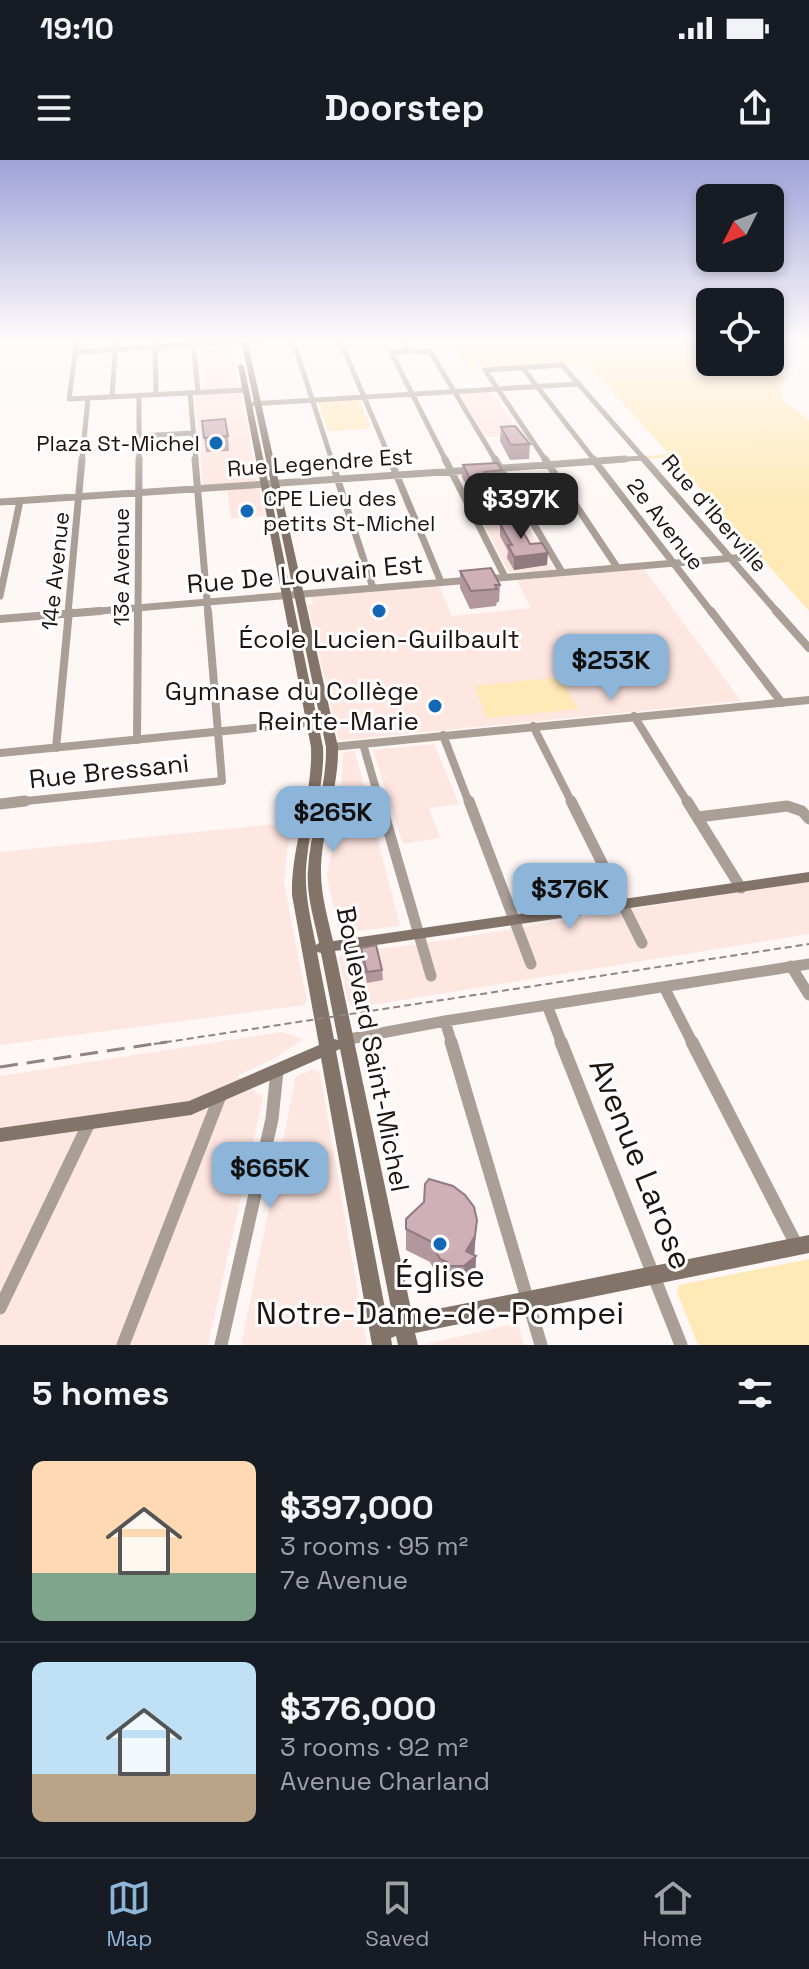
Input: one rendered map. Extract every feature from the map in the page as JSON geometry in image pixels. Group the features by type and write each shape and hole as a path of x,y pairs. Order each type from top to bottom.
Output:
{"main road":[{"name":"Boulevard Saint-Michel","path":"249,395 253,403"},
{"name":"Boulevard Saint-Michel","path":"251,395 320,722 332,747 331,788 314,860 314,884 326,947 336,1044 381,1337"},
{"name":"Boulevard Saint-Michel","path":"320,722 318,773 301,838 299,895 309,949 336,1044 406,1335"},
{"path":"309,949 809,877"},
{"path":"0,1135 182,1110 336,1044"},
{"path":"381,1337 406,1335 529,1300 803,1245"}],"street":[{"path":"70,395 69,399 135,395"},
{"name":"13e Avenue","path":"137,740 139,395"},
{"path":"194,395 193,436 219,732"},
{"path":"311,395 373,588"},
{"path":"253,403 390,395"},
{"path":"411,395 505,577"},
{"path":"457,395 562,572"},
{"path":"500,395 617,567"},
{"name":"2e Avenue","path":"543,395 782,703"},
{"name":"Rue d'Iberville","path":"588,395 809,648"},
{"path":"364,397 441,582"},
{"name":"14e Avenue","path":"56,748 88,398"},
{"path":"139,436 193,436"},
{"name":"Rue Legendre Est","path":"0,502 643,458"},
{"path":"0,596 20,501"},
{"name":"Rue De Louvain Est","path":"0,619 758,556"},
{"path":"332,747 809,700"},
{"path":"634,716 741,888"},
{"path":"0,753 320,722"},
{"path":"533,726 642,943"},
{"name":"Rue Bressani","path":"0,804 222,781 219,732"},
{"path":"443,735 531,964"},
{"path":"363,744 431,976"},
{"path":"698,817 787,806 802,811 809,819"},
{"path":"336,1044 445,1021 809,964"},
{"path":"791,966 809,995"},
{"path":"664,987 803,1245"},
{"name":"Avenue Larose","path":"547,1005 681,1345"},
{"path":"445,1021 541,1345"},
{"path":"221,1345 272,1119 277,1071"},
{"path":"123,1345 220,1096"},
{"path":"0,1308 89,1123"}],"shaded area":[{"path":"195,395 241,395 257,478 255,482 203,485"},
{"path":"460,395 494,395 521,435 486,437"},
{"path":"616,395 782,395 783,400 809,420 809,611 672,457 649,459 647,456 669,454"},
{"path":"359,399 371,428 328,431 318,402"},
{"path":"497,473 553,570 509,572 458,474"},
{"path":"259,488 265,516 231,518 227,489"},
{"path":"644,569 741,701 344,740 338,738 308,605 313,604 311,597 439,586 452,616 531,608 517,580"},
{"path":"561,677 578,709 487,718 474,686"},
{"path":"434,744 459,804 429,808 440,838 403,844 373,750"},
{"path":"355,751 400,926 339,933 327,876 341,802 343,752"},
{"path":"296,822 287,851 284,883 307,1001 304,1005 0,1045 0,852"},
{"path":"809,880 809,934 353,1008 348,1000 339,958 342,953 420,944"},
{"path":"282,1032 303,1039 277,1057 237,1076 263,1098 208,1345 0,1345 0,1076"},
{"path":"314,1069 320,1073 367,1345 241,1345 296,1076"},
{"path":"809,1259 809,1345 698,1345 677,1292 679,1285"},
{"path":"518,1323 524,1345 426,1345 426,1344"}],"building":[{"path":"225,419 228,436 204,438 202,421"},
{"path":"515,426 530,444 511,445 501,427"},
{"path":"497,463 502,470 484,472 490,481 472,482 463,465"},
{"path":"517,521 530,544 542,543 548,553 514,557 508,545 512,545 500,524"},
{"path":"491,568 500,585 495,585 497,589 471,591 460,571"},
{"path":"376,945 382,970 367,972 361,948"},
{"name":"Église Notre-Dame-de-Pompei","path":"429,1179 453,1186 474,1207 477,1220 475,1236 466,1251 476,1256 464,1266 446,1266 447,1262 440,1259 430,1241 406,1229 406,1219 424,1202 425,1184"}],"railway":[{"path":"154,1044 809,944"},
{"path":"0,1067 167,1042"}],"place":[{"name":"Plaza St-Michel","path":"216,443"},
{"name":"CPE Lieu des petits St-Michel","path":"247,511"},
{"name":"École Lucien-Guilbault","path":"379,611"},
{"name":"Gymnase du Collège Reinte-Marie","path":"435,706"},
{"name":"Église Notre-Dame-de-Pompei","path":"440,1244"}]}
